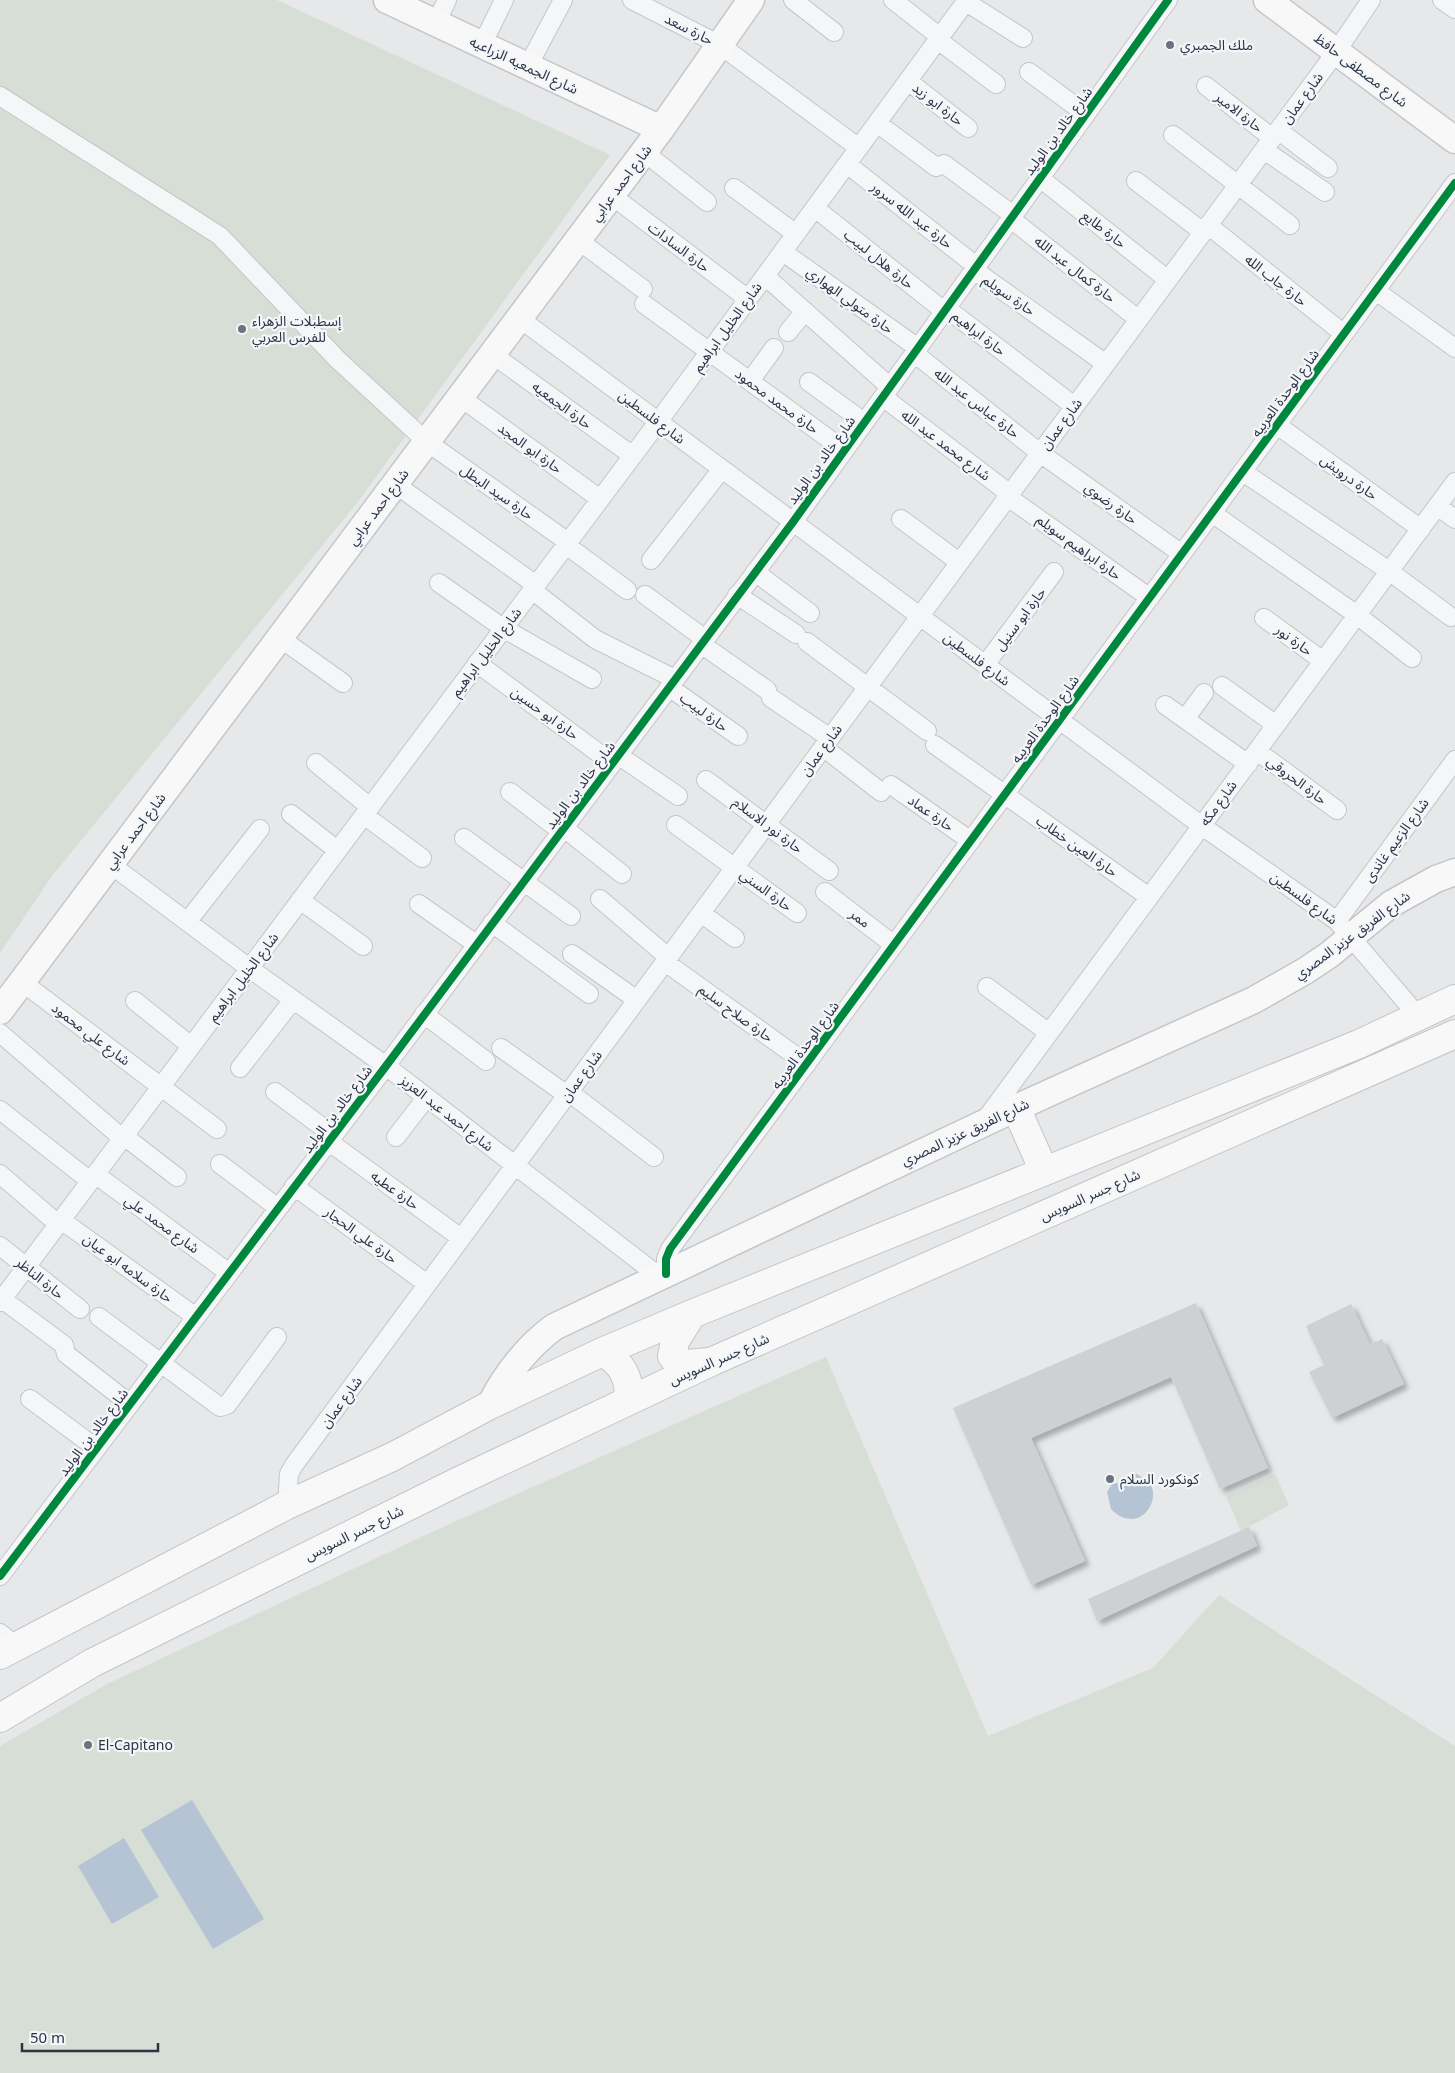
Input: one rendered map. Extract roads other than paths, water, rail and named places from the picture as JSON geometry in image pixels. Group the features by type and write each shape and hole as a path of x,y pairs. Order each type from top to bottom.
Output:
{"main road":[{"path":"5,1645 287,1505 392,1457 490,1405 602,1352 1359,1044 1455,1000"},
{"name":"شارع جسر السويس","path":"0,1718 92,1664 457,1482 713,1361 1455,1034"},
{"path":"1016,1108 1044,1171"},
{"path":"692,1314 674,1341 672,1356 676,1362 687,1364 713,1361"},
{"path":"602,1352 615,1360 624,1372 629,1391 628,1401"}],"street":[{"name":"شارع الجمعيه الزراعيه","path":"387,0 661,129"},
{"path":"436,23 447,0"},
{"path":"482,45 504,0"},
{"path":"528,66 563,0"},
{"name":"حارة سعد","path":"632,0 720,45 859,148"},
{"name":"شارع احمد عرابي","path":"0,1011 644,152 751,0"},
{"path":"794,0 834,32"},
{"path":"893,0 996,84"},
{"name":"شارع خالد بن الوليد","path":"0,1576 386,1066 793,522 1168,0"},
{"name":"شارع مصطفى حافظ","path":"1267,0 1455,140"},
{"name":"شارع عمان","path":"287,1505 290,1474 294,1465 1336,52 1371,0"},
{"path":"1442,0 1455,9"},
{"path":"966,1 1023,38"},
{"name":"شارع الخليل ابراهيم","path":"1,1300 633,456 966,1"},
{"path":"1029,72 1086,114"},
{"name":"حارة ابو زيد","path":"908,81 968,128"},
{"name":"حارة الامير","path":"1206,86 1271,139"},
{"name":"حارة سيد البطل","path":"0,96 220,236 338,360 427,442 567,543 627,590"},
{"name":"حارة كمال عبد الله","path":"877,123 1012,217 1138,320"},
{"path":"1173,135 1290,225"},
{"path":"1271,139 1328,168"},
{"path":"1271,139 1325,192"},
{"path":"644,152 707,202"},
{"name":"حارة عبد الله سرور","path":"847,164 975,268"},
{"name":"حارة طايع","path":"1040,178 1168,280"},
{"name":"حارة جاب الله","path":"1136,181 1205,228 1344,334"},
{"name":"شارع الوحدة العربيه","path":"663,1275 670,1249 1455,183"},
{"path":"734,188 796,234"},
{"name":"حارة السادات","path":"611,195 748,299"},
{"name":"حارة هلال لبيب","path":"815,208 945,310"},
{"name":"حارة محمد محمود","path":"578,240 710,351 844,450"},
{"name":"حارة متولي الهواري","path":"783,252 916,350"},
{"name":"حارة سويلم","path":"975,268 1106,364"},
{"name":"شارع محمد عبد الله","path":"765,276 825,329 886,392 1009,495"},
{"path":"1376,291 1455,348"},
{"name":"حارة ابراهيم","path":"945,310 1074,406"},
{"path":"788,332 805,311"},
{"name":"شارع فلسطين","path":"519,318 1202,826 1345,929 1418,1016"},
{"path":"750,381 774,348"},
{"name":"حارة عباس عبد الله","path":"916,350 1040,453"},
{"name":"حارة الجمعيه","path":"492,354 633,456"},
{"path":"809,382 864,422"},
{"name":"حارة ابو المجد","path":"460,396 600,499"},
{"name":"حارة درويش","path":"1277,425 1421,528"},
{"name":"حارة رضوي","path":"1040,453 1182,554"},
{"path":"651,560 722,469"},
{"path":"1243,472 1389,572 1450,617"},
{"name":"شارع مكه","path":"982,1124 1455,482"},
{"name":"حارة لبيب","path":"395,484 534,588 595,639 672,683 738,736"},
{"name":"حارة ابراهيم سويلم","path":"1009,495 1150,598"},
{"path":"1437,506 1455,519"},
{"path":"1212,514 1357,615 1412,658"},
{"path":"902,519 959,562"},
{"path":"755,572 810,613"},
{"name":"حارة ابو سنيل","path":"985,665 1054,572"},
{"path":"439,583 503,628 592,679"},
{"name":"حارة عماد","path":"645,595 769,694 826,743 886,788 971,841"},
{"name":"حارة العين خطاب","path":"738,595 801,638 867,687 1005,795 1149,897"},
{"name":"حارة نور","path":"1264,618 1323,661"},
{"path":"280,638 343,683"},
{"name":"حارة ابو حسين","path":"478,663 615,759 678,796"},
{"path":"1222,686 1276,725"},
{"path":"1185,719 1204,693"},
{"name":"حارة الحروقي","path":"1165,705 1185,719 1252,757 1337,810"},
{"name":"شارع الزعيم غاندى","path":"1345,929 1455,760"},
{"path":"316,763 367,811 422,858"},
{"name":"حارة نور الاسلام","path":"706,780 829,871"},
{"path":"510,792 622,874"},
{"path":"290,814 337,850"},
{"name":"حارة السني","path":"676,825 797,913"},
{"path":"188,922 260,829"},
{"path":"464,838 571,916"},
{"name":"شارع احمد عبد العزيز","path":"110,864 249,968 386,1066 515,1166 663,1275"},
{"name":"شارع الفريق عزيز المصري","path":"490,1405 509,1372 548,1331 1016,1108 1254,1000 1305,971 1345,929 1436,879 1455,872"},
{"name":"ممر","path":"825,892 894,945"},
{"name":"حارة صلاح سليم","path":"600,899 666,960 806,1064"},
{"path":"300,900 363,946"},
{"path":"419,904 476,944"},
{"path":"701,913 735,938"},
{"path":"492,923 589,994"},
{"path":"572,954 637,1000"},
{"name":"شارع علي محمود","path":"22,982 217,1129"},
{"path":"987,988 1049,1033"},
{"path":"240,1068 293,1000"},
{"path":"135,1001 191,1046"},
{"path":"424,1014 486,1061"},
{"path":"0,1033 123,1137 177,1177"},
{"path":"501,1048 568,1093 654,1157"},
{"name":"حارة عطيه","path":"275,1092 331,1138 461,1238"},
{"path":"396,1137 426,1098"},
{"name":"شارع محمد علي","path":"0,1110 92,1178 229,1273"},
{"path":"220,1164 278,1208"},
{"name":"حارة سلامه ابو عيان","path":"0,1174 60,1222 196,1317"},
{"name":"حارة علي الحجار","path":"294,1186 427,1284"},
{"name":"حارة الناظر","path":"0,1246 80,1310"},
{"path":"1,1300 64,1344 66,1354 130,1404"},
{"path":"99,1316 220,1407 224,1407 277,1337"},
{"path":"30,1399 96,1448"}],"water":[{"path":"1135,1473 1150,1484 1153,1496 1150,1507 1142,1516 1129,1519 1120,1516 1111,1509 1107,1492 1112,1484 1125,1482"},
{"path":"192,1800 264,1919 213,1949 141,1830"},
{"path":"124,1838 159,1897 112,1924 78,1866"}],"place":[{"name":"ملك الجمبري","path":"1170,45"},
{"name":"إسطبلات الزهراء للفرس العربي","path":"242,329"},
{"name":"كونكورد السلام","path":"1110,1479"},
{"name":"El-Capitano","path":"88,1745"}]}
